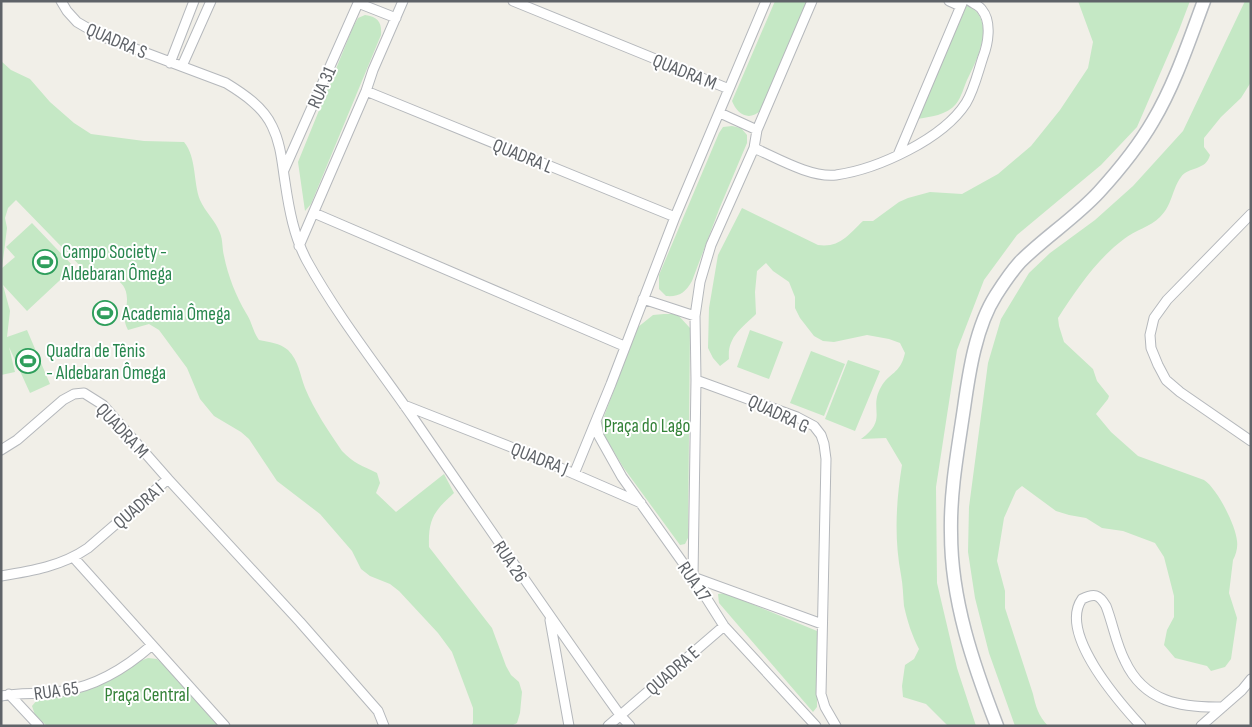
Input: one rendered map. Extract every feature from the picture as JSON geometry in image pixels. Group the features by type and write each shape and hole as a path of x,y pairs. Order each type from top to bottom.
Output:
{"street":[{"name":"QUADRA S","path":"61,1 77,22 101,36 182,66"},
{"path":"170,63 194,1"},
{"path":"210,1 182,66 226,83 242,92 257,105 272,125 280,145 287,197 299,246 313,272 338,310 404,404"},
{"path":"299,246 403,1"},
{"name":"QUADRA M","path":"514,1 728,89 720,113 675,217"},
{"path":"728,89 766,1"},
{"path":"812,1 757,130 754,148 711,245 700,282 694,316 696,380 693,577 822,624 821,694 825,707 836,726"},
{"path":"898,155 962,4 949,1"},
{"path":"754,148 815,174 835,175 863,168 918,146 942,129 967,102 985,53 989,29 983,10 970,1"},
{"path":"997,726 978,677 968,643 953,575 951,534 959,438 971,365 982,326 995,296 1019,264 1098,193 1133,153 1154,120 1178,69 1204,1"},
{"path":"358,2 396,18"},
{"name":"RUA 31","path":"283,172 358,2"},
{"name":"QUADRA L","path":"366,91 675,217"},
{"path":"720,113 757,130"},
{"path":"314,213 624,346 675,217"},
{"path":"1250,216 1166,300 1154,318 1150,334 1151,348 1166,380 1180,392 1251,441"},
{"path":"643,299 694,316"},
{"name":"QUADRA J","path":"404,404 574,474 624,346"},
{"name":"QUADRA G","path":"696,380 797,416 814,426 821,435 826,459 822,624"},
{"name":"QUADRA M","path":"1,450 17,440 62,400 74,394 84,393 103,405 168,479"},
{"name":"RUA 26","path":"404,404 550,617 620,715 630,726"},
{"name":"RUA 17","path":"596,421 599,436 622,477 693,577 724,626 816,726"},
{"path":"574,474 641,504"},
{"name":"QUADRA I","path":"74,558 168,479 300,622 378,711 384,726"},
{"path":"1,576 43,568 74,558 225,726"},
{"path":"1141,726 1099,676 1081,638 1077,621 1077,609 1082,599 1088,596 1096,595 1102,599 1124,660 1142,687 1172,703 1197,708 1223,707"},
{"path":"550,617 569,726"},
{"name":"QUADRA E","path":"608,726 724,626"},
{"name":"RUA 65","path":"5,695 63,692 84,687 120,669 152,645"},
{"path":"1201,726 1242,690 1251,679"},
{"path":"5,695 39,726"}],"green space":[{"path":"775,1 807,1 761,110 757,114 744,115 737,110 732,101"},
{"path":"1078,1 1190,1 1137,127 1101,165 1017,235 984,280 957,350 936,487 937,583 957,668 976,726 948,726 926,704 903,697 902,686 905,665 914,659 919,649 910,628 904,606 897,547 897,506 902,465 886,438 861,439 874,426 877,414 876,402 881,387 900,365 905,353 900,343 889,339 867,335 834,342 823,341 814,336 795,308 795,297 789,282 773,271 766,263 757,271 755,292 756,314 736,333 730,345 729,359 720,366 708,348 709,308 718,255 742,208 818,245 826,245 838,242 848,236 863,221 873,221 899,202 908,198 930,192 962,194 998,174 1031,146 1060,110 1088,68 1093,42"},
{"path":"1245,1 1251,1 1251,82 1241,98 1221,117 1204,138 1204,147 1210,155 1208,160 1205,164 1188,171 1181,177 1167,208 1160,217 1128,236 1096,265 1058,318 1064,342 1093,369 1097,381 1109,396 1096,414 1111,432 1138,456 1204,480 1209,484 1225,508 1236,534 1237,543 1229,593 1237,618 1231,659 1225,667 1211,671 1207,666 1175,658 1164,645 1167,630 1174,617 1174,596 1164,557 1155,543 1123,531 1102,528 1086,518 1056,511 1022,486 1016,491 1004,518 997,561 1005,591 1005,608 1036,707 1048,726 1015,726 989,653 975,598 968,552 969,507 988,363 1001,319 1029,273 1050,253 1095,220 1133,186 1183,131"},
{"path":"967,5 976,11 983,29 980,50 961,96 948,111 917,119"},
{"path":"365,15 373,17 380,23 381,35 311,204 305,211 298,162 353,27 358,18"},
{"path":"1,61 11,70 30,79 50,102 74,123 91,134 144,141 184,142 191,155 200,200 222,238 224,256 230,278 255,334 259,340 282,346 292,354 313,404 342,451 354,461 377,473 380,483 376,493 396,512 444,474 454,493 437,511 431,522 429,547 492,628 506,666 511,675 519,682 522,692 517,723 511,726 471,726 473,723 473,708 452,652 438,633 399,591 390,584 370,576 361,569 352,551 320,514 277,481 249,439 214,416 200,399 187,368 159,330 149,324 128,330 125,318 126,292 119,281 108,276 88,274 16,200 8,208 5,218 7,228 2,268 15,257 6,247 32,223 74,267 27,311 3,285 10,311 7,337 27,330 50,384 30,393 9,347 15,372 1,375"},
{"path":"723,127 741,128 747,135 747,143 692,281 687,289 681,293 675,296 666,296 659,289 659,275 719,133"},
{"name":"Praça do Lago","path":"677,314 690,328 688,538 685,544 680,545 623,467 604,435 601,424 638,327 653,315"},
{"path":"750,330 783,342 769,379 737,367"},
{"path":"811,351 845,364 824,416 790,403"},
{"path":"848,360 880,371 855,431 825,419"},
{"path":"725,593 817,631 817,707 813,712 719,603 718,594"},
{"name":"Praça Central","path":"148,658 157,659 165,666 219,726 47,726 35,715 32,706 37,700 80,693 99,685"}],"place":[{"name":"Campo Society - Aldebaran Ômega","path":"45,262"},
{"name":"Academia Ômega","path":"105,313"},
{"name":"Quadra de Tênis - Aldebaran Ômega","path":"28,361"}]}
